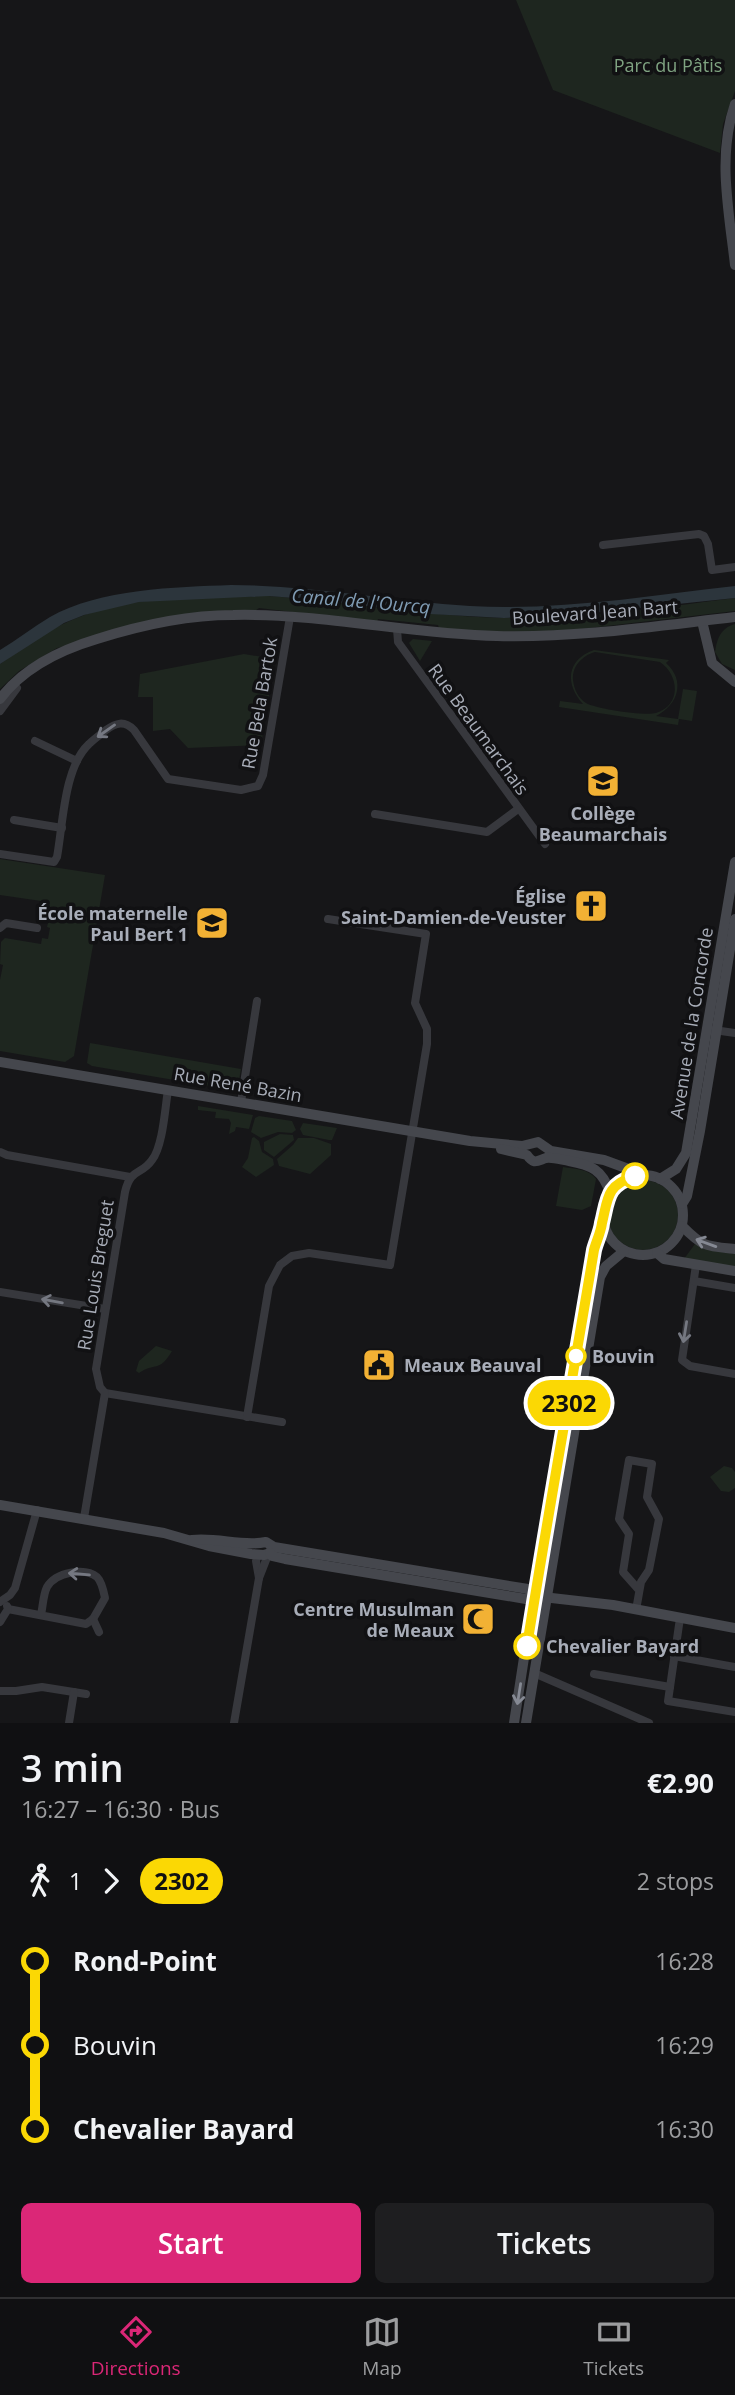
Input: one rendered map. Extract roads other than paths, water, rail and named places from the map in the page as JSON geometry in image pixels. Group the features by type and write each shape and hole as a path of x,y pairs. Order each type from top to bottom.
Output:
{"street":[{"path":"735,104 727,130 724,159 735,265"},
{"path":"603,545 699,534 704,536 708,544 712,570 735,567"},
{"name":"Boulevard Jean Bart","path":"0,699 24,673 66,650 135,628 213,616 290,617 466,635 542,636 735,617"},
{"name":"Rue Bela Bartok","path":"0,854 54,862 70,778 76,761 88,744 111,726 124,723 134,730 169,779 241,790 258,786 263,775 290,617"},
{"path":"702,621 712,663 732,678"},
{"name":"Rue Beaumarchais","path":"397,629 398,642 545,844"},
{"path":"0,711 20,684 24,673"},
{"path":"34,741 76,761"},
{"path":"375,814 487,832 518,808"},
{"path":"14,820 62,828"},
{"name":"Avenue de la Concorde","path":"682,1204 687,1196 735,862"},
{"path":"247,1417 273,1275 288,1258 303,1253 390,1265 413,1131 427,1044 427,1029 415,1003 426,934 328,919"},
{"name":"Avenue de la Concorde","path":"660,1179 676,1170 686,1153 735,919"},
{"path":"0,928 6,923 37,929"},
{"path":"241,1102 257,1000"},
{"path":"712,1029 735,1033"},
{"name":"Rue René Bazin","path":"0,1062 528,1150"},
{"path":"0,1152 8,1156 130,1177 150,1163 157,1152 168,1090"},
{"path":"603,1222 614,1244 624,1251 635,1255 657,1253 668,1247 676,1238 682,1226 682,1204 674,1189 660,1179 604,1160 551,1151 546,1153 537,1162 531,1160 528,1150 538,1142 546,1153 592,1166 602,1174 610,1193"},
{"path":"514,1723 603,1210 610,1193 626,1178 645,1175"},
{"name":"Rue Louis Breguet","path":"84,1518 105,1393 100,1387 96,1370 125,1192 130,1177"},
{"path":"682,1226 704,1245 735,1249"},
{"path":"526,1723 600,1277 606,1266 624,1251"},
{"path":"657,1253 664,1259 735,1271"},
{"path":"696,1265 682,1360 690,1366 735,1374"},
{"path":"694,1281 735,1288"},
{"path":"0,1292 105,1309"},
{"path":"105,1393 282,1422"},
{"path":"636,1611 639,1590 640,1583 649,1570 659,1520 647,1497 652,1464 629,1460 619,1519 629,1534 623,1572 639,1590"},
{"path":"0,1504 192,1539 211,1538 265,1550 528,1589 534,1596"},
{"path":"37,1510 15,1588 2,1601 8,1609 86,1624 93,1619 105,1598 100,1581 93,1576 75,1572 61,1575 50,1583 45,1593 41,1615"},
{"path":"234,1723 259,1578 256,1560 265,1550"},
{"path":"265,1550 272,1556 526,1599 534,1596 600,1604 735,1628"},
{"path":"432,1583 458,1593 519,1603 531,1618"},
{"path":"0,1622 8,1609"},
{"path":"680,1618 668,1701 735,1712"},
{"path":"93,1619 99,1632"},
{"path":"674,1656 735,1667"},
{"path":"534,1673 649,1723"},
{"path":"594,1674 670,1687"},
{"path":"0,1691 42,1686 86,1694"},
{"path":"69,1723 74,1692"}],"water":[{"name":"Canal de l'Ourcq","path":"231,585 503,607 602,602 735,586 735,598 563,616 504,618 430,614 269,596 139,602 84,615 64,623 0,664 0,650 50,617 91,600 138,591"}],"place":[{"name":"Collège Beaumarchais","path":"603,781"},
{"name":"Église Saint-Damien-de-Veuster","path":"591,906"},
{"name":"École maternelle Paul Bert 1","path":"212,923"},
{"name":"Bouvin","path":"576,1356"},
{"name":"Meaux Beauval","path":"379,1365"},
{"name":"Centre Musulman de Meaux","path":"478,1619"},
{"name":"Chevalier Bayard","path":"527,1646"}],"park label":[{"name":"Parc du Pâtis","path":"668,65"}]}
